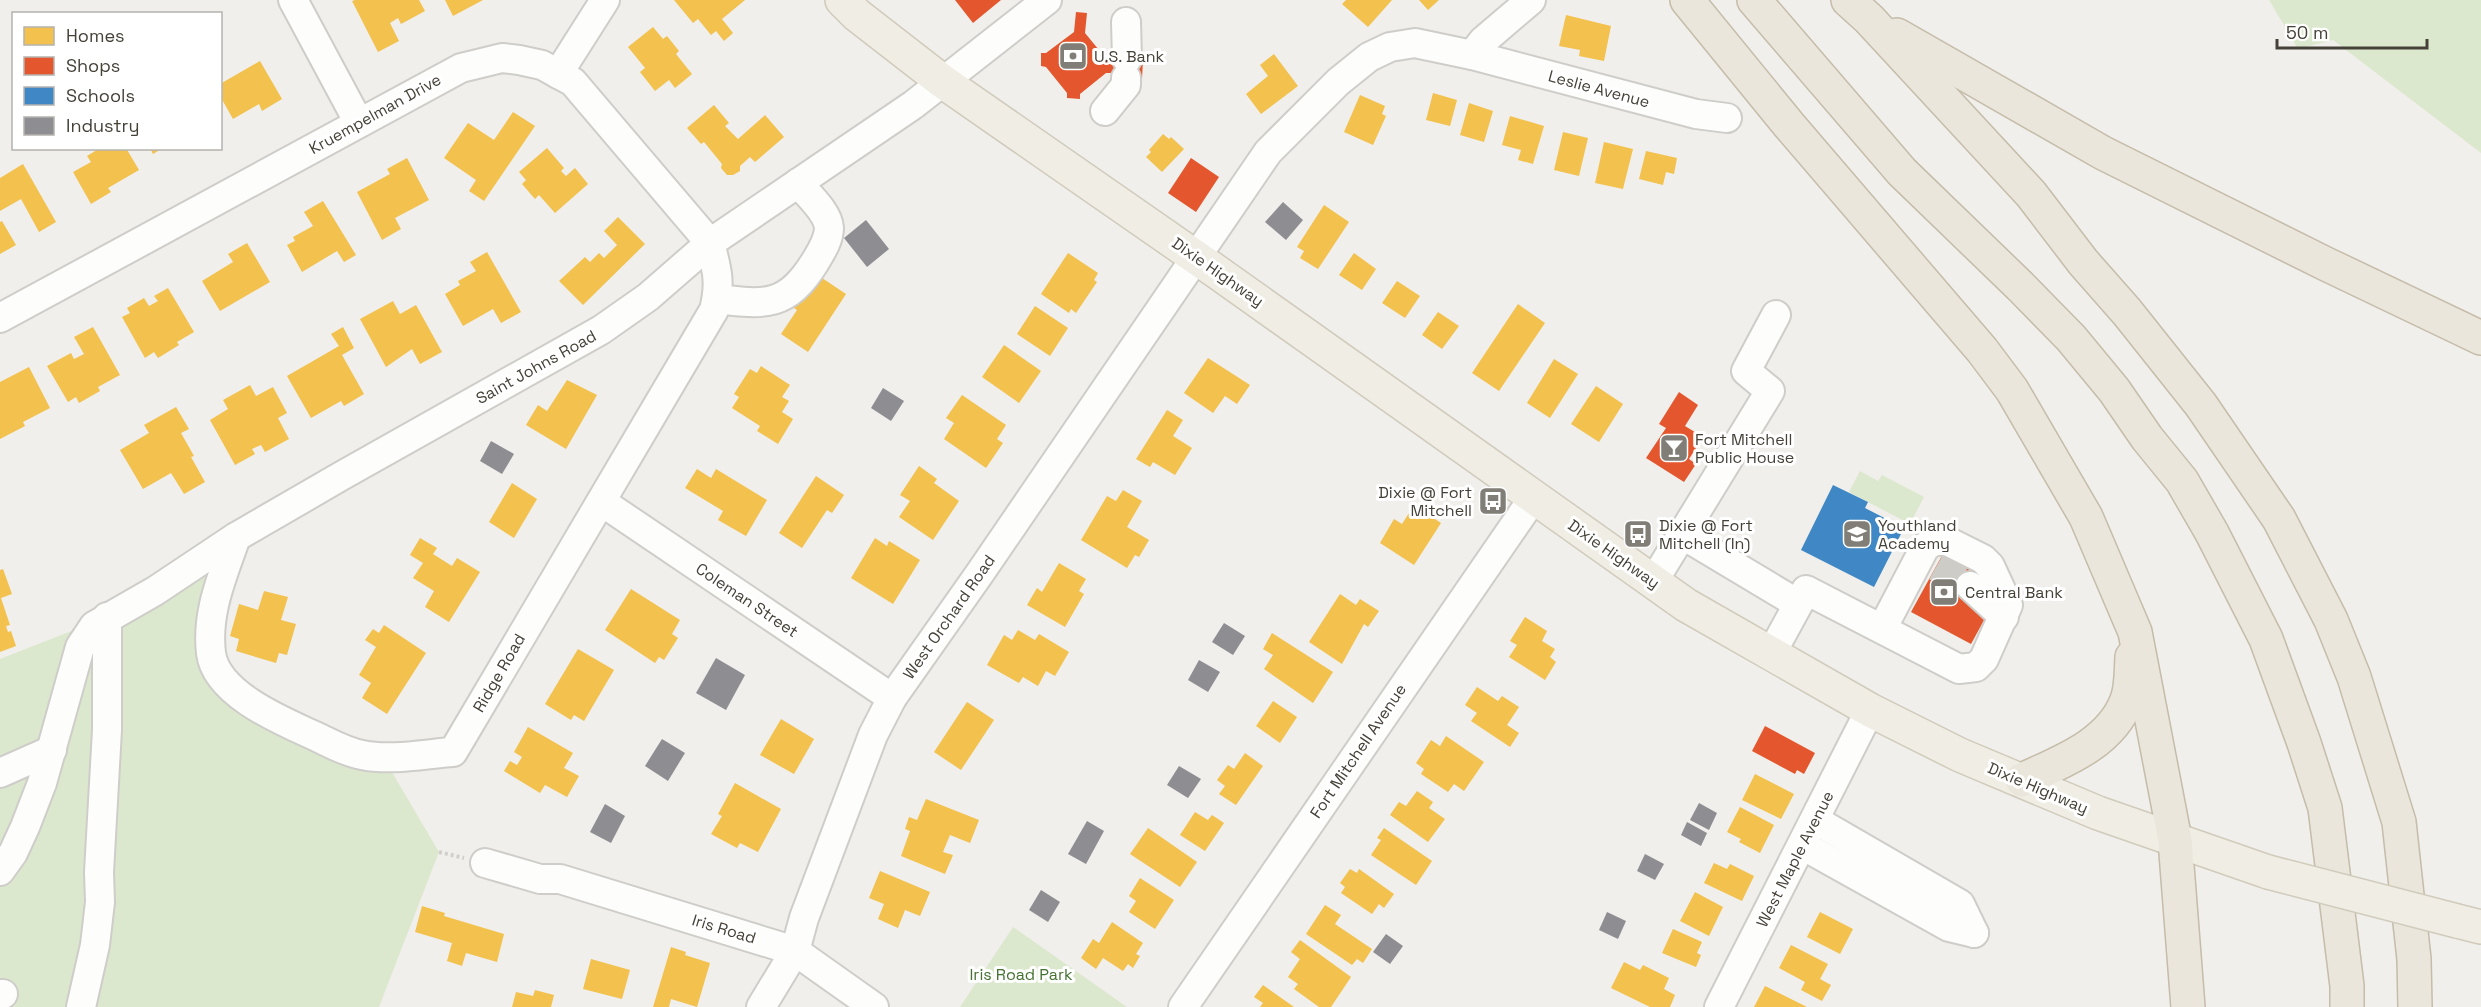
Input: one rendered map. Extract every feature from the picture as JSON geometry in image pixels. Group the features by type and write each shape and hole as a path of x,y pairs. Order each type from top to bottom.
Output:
{"highway":[{"path":"1687,0 1789,125 1982,350 2012,390 2086,517 2135,632 2175,840 2188,1007"},
{"path":"1754,0 1902,172 2071,338 2115,390 2147,438 2182,481 2217,542 2266,639 2287,693 2325,808 2347,986 2347,1007"},
{"path":"1859,10 2103,153 2481,338"},
{"path":"1859,10 2031,194 2083,262 2201,405 2279,519 2331,620 2354,676 2399,822 2414,959 2415,1007"},
{"path":"2022,780 2078,754 2111,728 2127,699 2135,632"}],"main road":[{"name":"Dixie Highway","path":"842,0 857,15 942,81 1195,256 1653,582 1686,605 1771,654 1870,710 1960,755 2098,813 2268,872 2469,924"}],"street":[{"path":"293,0 359,123"},
{"path":"558,74 605,0"},
{"name":"Saint Johns Road","path":"0,872 13,853 25,827 52,750 80,647 94,626 155,591 236,537 601,330 648,297 710,243 913,105 1047,0"},
{"path":"1472,55 1483,41 1531,0"},
{"path":"1105,111 1126,85 1126,22"},
{"name":"Leslie Avenue","path":"1195,256 1268,152 1338,82 1369,57 1390,46 1415,43 1472,55 1726,121"},
{"name":"Kruempelman Drive","path":"0,318 461,68 502,58 542,65 573,82 710,243"},
{"path":"717,299 765,303 786,296 803,280 825,245 829,227 820,209 798,183"},
{"name":"Ridge Road","path":"236,537 214,599 211,620 211,654 216,669 230,686 265,713 340,748 361,755 383,757 453,752 714,310 719,291 718,273 710,243"},
{"name":"West Orchard Road","path":"761,1007 795,951 804,918 873,735 892,698 987,564 1195,256"},
{"path":"1653,582 1770,391 1746,371 1776,315"},
{"name":"Fort Mitchell Avenue","path":"1183,1007 1534,497"},
{"name":"Coleman Street","path":"602,502 892,698"},
{"path":"1683,535 1798,604"},
{"path":"1771,654 1806,590 1882,630 1959,669 1976,667 1984,659 2008,605 1990,566 1983,559 1947,541 1934,541 1925,547 1927,563 1882,630"},
{"path":"1970,586 2004,616"},
{"path":"81,1007 95,945 100,902 99,872 107,730 105,664 107,617"},
{"name":"West Maple Avenue","path":"1719,1007 1870,710"},
{"path":"0,773 52,750"},
{"path":"1802,845 1949,927 1974,933 1960,904 1815,820"},
{"name":"Iris Road","path":"485,863 540,879 560,879 795,951 874,1007"}],"green space":[{"path":"2269,0 2481,0 2481,153 2333,40 2298,49"},
{"path":"1860,471 1878,481 1882,475 1924,497 1910,524 1849,492"},
{"path":"236,537 214,599 230,686 383,757 439,852 379,1007 0,1007 0,659 107,617"},
{"name":"Iris Road Park","path":"1013,927 1127,1007 960,1007"}],"building: Homes":[{"path":"419,0 425,11 401,24 398,18 390,23 399,41 378,52 352,1"},
{"path":"445,0 483,0 453,16"},
{"path":"674,0 745,0 722,19 733,33 724,41 716,31 711,35 698,19 693,23"},
{"path":"1346,0 1392,0 1368,27 1342,4"},
{"path":"1419,0 1439,0 1428,10"},
{"path":"1566,15 1611,26 1604,61 1579,56 1580,50 1559,46"},
{"path":"653,27 663,39 667,36 679,51 676,54 692,74 675,88 669,80 655,91 640,72 645,68 628,47"},
{"path":"1274,54 1298,86 1261,114 1246,94 1268,76 1260,65"},
{"path":"260,61 282,99 262,111 259,104 233,119 222,100 222,83"},
{"path":"1433,93 1457,100 1450,126 1426,120"},
{"path":"1360,95 1385,106 1382,114 1386,116 1373,145 1344,132"},
{"path":"1469,103 1493,111 1484,142 1460,135"},
{"path":"714,105 729,123 725,126 738,139 765,115 784,137 755,162 750,157 740,166 740,171 727,175 721,168 722,164 704,142 701,144 687,128"},
{"path":"513,112 535,126 484,201 469,191 476,180 444,158 468,123 494,140"},
{"path":"1510,116 1544,126 1533,164 1518,160 1521,150 1502,145"},
{"path":"1563,132 1588,138 1579,176 1554,170"},
{"path":"1163,134 1169,139 1171,137 1184,149 1162,172 1146,157"},
{"path":"1604,142 1633,149 1623,189 1595,183"},
{"path":"547,148 564,168 561,171 566,176 575,168 588,184 555,213 539,195 535,199 522,184 526,180 519,172"},
{"path":"97,150 127,150 139,170 108,188 111,192 91,204 73,172 91,162 87,156"},
{"path":"1646,151 1677,158 1674,174 1666,172 1663,185 1639,179"},
{"path":"407,158 429,200 395,218 401,229 382,240 357,192 390,174 387,169"},
{"path":"23,164 56,222 39,232 21,199 0,211 0,178"},
{"path":"323,201 356,255 344,262 337,251 302,272 287,245 295,241 293,237 313,226 304,212"},
{"path":"1324,205 1349,222 1318,269 1300,258 1304,251 1297,247"},
{"path":"618,217 645,244 583,305 559,281 585,257 590,262 599,253 604,258 617,245 604,231"},
{"path":"2,221 16,245 0,254 0,222"},
{"path":"247,243 270,282 220,311 202,281 233,262 228,254"},
{"path":"487,252 521,312 501,323 493,309 463,326 445,294 460,285 458,281 476,271 470,262"},
{"path":"1068,253 1098,273 1094,280 1097,282 1076,313 1071,309 1069,313 1041,294"},
{"path":"1354,253 1376,269 1362,290 1339,275"},
{"path":"816,274 846,294 808,352 781,334 797,310 794,308"},
{"path":"1397,281 1420,296 1405,318 1382,303"},
{"path":"168,288 194,332 177,342 179,345 158,358 154,352 145,358 122,317 130,313 127,308 144,298 149,306 158,301 154,296"},
{"path":"393,301 400,314 416,305 442,352 420,364 412,349 386,367 360,319"},
{"path":"1518,304 1545,323 1499,391 1472,373"},
{"path":"1035,306 1068,328 1050,356 1017,334"},
{"path":"1438,312 1459,326 1442,349 1422,335"},
{"path":"93,327 120,375 98,387 100,391 79,403 76,397 68,402 47,366 71,353 74,359 84,354 74,337"},
{"path":"343,327 354,348 342,355 364,394 344,406 341,401 311,418 287,376 339,346 331,334"},
{"path":"1004,345 1041,371 1019,403 982,377"},
{"path":"1208,358 1250,385 1237,404 1225,396 1213,413 1184,393"},
{"path":"1554,359 1578,374 1550,418 1527,403"},
{"path":"761,366 790,385 782,397 789,401 782,412 793,419 778,444 757,431 760,426 732,408 739,397 734,394 750,369 757,373"},
{"path":"29,367 50,408 23,422 25,426 0,439 0,382"},
{"path":"567,380 597,395 566,449 526,425 538,405 547,411"},
{"path":"250,385 256,396 273,387 287,413 278,418 289,439 265,452 261,445 252,449 255,454 235,465 210,420 228,409 223,400"},
{"path":"1596,386 1623,404 1599,442 1571,424"},
{"path":"962,395 1006,425 997,439 1003,443 986,468 944,439 954,423 946,418"},
{"path":"176,407 189,429 181,433 205,482 184,494 171,473 143,489 120,450 149,433 144,425"},
{"path":"1167,410 1183,420 1173,436 1192,448 1175,475 1153,462 1150,467 1136,459"},
{"path":"919,466 937,479 934,483 959,501 933,540 899,517 910,501 900,495"},
{"path":"697,469 711,478 716,469 767,500 746,536 718,520 723,511 685,488"},
{"path":"816,476 844,495 832,513 827,510 802,548 779,533"},
{"path":"512,483 537,499 514,538 489,522"},
{"path":"1123,490 1142,501 1127,527 1149,540 1139,557 1135,555 1127,568 1081,540 1107,496 1116,501"},
{"path":"1414,505 1441,523 1414,565 1380,543 1394,519 1402,524"},
{"path":"420,538 437,548 433,554 452,566 457,558 480,572 449,622 425,607 434,591 413,578 423,563 410,555"},
{"path":"875,538 887,546 889,541 920,560 893,604 851,578"},
{"path":"1059,563 1086,579 1079,591 1084,594 1065,627 1027,605 1037,588 1042,592"},
{"path":"3,569 12,594 1,598 10,625 6,626 8,632 11,631 16,646 0,652 0,570"},
{"path":"631,589 680,620 672,634 678,638 664,660 659,657 655,663 605,630"},
{"path":"264,591 288,597 281,620 296,624 287,655 279,653 276,663 236,651 239,639 230,636 239,604 258,610"},
{"path":"1340,594 1356,605 1360,599 1379,611 1368,627 1364,624 1342,664 1309,642"},
{"path":"1525,617 1547,631 1542,641 1555,649 1550,657 1556,662 1545,680 1509,657 1517,645 1510,641"},
{"path":"384,625 426,653 387,714 362,698 371,683 359,675 376,647 365,640 373,629 379,633"},
{"path":"1018,630 1035,640 1039,634 1069,652 1055,676 1046,671 1038,686 1023,677 1019,683 987,665 1004,635 1012,640"},
{"path":"1272,633 1333,672 1313,703 1264,669 1273,655 1263,649"},
{"path":"578,649 614,670 584,721 574,715 571,720 545,704"},
{"path":"1477,687 1498,701 1502,696 1519,707 1507,725 1519,733 1510,747 1471,721 1477,713 1465,705"},
{"path":"1273,701 1297,717 1280,743 1256,726"},
{"path":"967,702 994,720 961,770 934,752"},
{"path":"781,719 814,739 794,774 760,755"},
{"path":"528,727 573,753 564,768 579,776 567,797 545,785 540,793 504,771 510,761 517,765 522,757 514,752"},
{"path":"1446,736 1484,762 1464,791 1454,784 1448,792 1421,774 1424,769 1416,763 1431,740 1440,746"},
{"path":"1245,753 1263,766 1236,805 1219,794 1225,786 1217,780 1228,765 1234,769"},
{"path":"1755,774 1794,794 1781,819 1742,800"},
{"path":"735,783 781,809 758,852 740,843 737,848 711,834 722,816 718,814"},
{"path":"1417,791 1433,802 1429,808 1445,819 1428,842 1390,815 1399,802 1406,806"},
{"path":"926,799 979,820 970,843 950,835 943,852 953,855 945,874 901,856 910,831 905,829 909,817 917,820"},
{"path":"1740,807 1774,825 1760,853 1739,842 1741,839 1727,832"},
{"path":"1195,812 1208,820 1212,815 1224,823 1205,851 1180,835"},
{"path":"1148,828 1197,862 1180,887 1130,854"},
{"path":"1384,828 1432,861 1416,885 1371,855 1381,840 1377,838"},
{"path":"1714,863 1727,869 1730,864 1754,876 1742,901 1704,883"},
{"path":"1350,869 1357,873 1359,869 1394,894 1384,908 1379,904 1372,914 1341,893 1345,887 1340,883"},
{"path":"880,871 930,892 920,916 905,910 898,928 878,919 884,904 869,898"},
{"path":"1140,878 1174,900 1155,929 1129,912 1136,901 1129,896"},
{"path":"1695,892 1723,907 1709,936 1680,921"},
{"path":"1325,905 1341,915 1335,924 1372,949 1363,963 1357,959 1352,965 1306,934"},
{"path":"422,906 445,913 444,916 504,934 497,962 466,953 462,966 447,961 452,943 415,932"},
{"path":"1820,912 1853,929 1840,954 1807,937"},
{"path":"1112,922 1143,943 1136,954 1140,956 1133,968 1128,964 1123,971 1103,958 1096,969 1081,958 1093,939 1099,943"},
{"path":"1673,929 1702,942 1697,953 1701,955 1696,967 1662,953"},
{"path":"1300,940 1351,977 1331,1007 1319,1007 1294,989 1298,984 1288,977 1300,959 1291,952"},
{"path":"1791,945 1828,964 1820,979 1831,985 1822,1001 1801,990 1805,982 1779,968"},
{"path":"671,947 686,952 685,955 710,963 697,1007 671,999 669,1007 653,1007"},
{"path":"591,959 630,970 622,999 583,989"},
{"path":"1624,962 1640,970 1643,965 1669,978 1664,989 1675,995 1670,1007 1650,1007 1611,988"},
{"path":"1263,985 1294,1007 1260,1007 1263,1003 1254,997"},
{"path":"1765,986 1807,1007 1754,1007"},
{"path":"535,990 554,995 551,1007 512,1007 516,992 533,996"}],"building: Shops":[{"path":"955,0 1001,0 973,23"},
{"name":"U.S. Bank","path":"1076,12 1087,13 1085,33 1108,61 1143,60 1142,79 1122,78 1122,73 1106,73 1080,94 1080,99 1067,98 1067,93 1046,67 1041,66 1041,53 1046,53 1074,32"},
{"path":"1191,158 1219,177 1196,212 1168,193"},
{"name":"Fort Mitchell Public House","path":"1679,392 1698,405 1685,426 1703,437 1689,459 1696,464 1684,482 1646,458 1666,428 1659,424"},
{"name":"Central Bank","path":"1944,552 1978,570 1962,599 1988,613 1971,644 1911,612"},
{"path":"1765,726 1815,753 1804,774 1797,770 1795,774 1752,751"}],"building: Schools":[{"path":"1833,485 1868,502 1865,508 1904,528 1874,587 1801,550"}],"building: Industry":[{"path":"1283,202 1303,220 1286,240 1265,222"},
{"path":"866,220 889,249 867,267 844,238"},
{"path":"883,388 904,401 891,421 871,408"},
{"path":"491,441 514,454 502,474 480,461"},
{"path":"1224,623 1245,636 1233,655 1212,642"},
{"path":"716,658 745,675 726,710 696,693"},
{"path":"1199,660 1220,672 1208,692 1188,680"},
{"path":"662,739 685,753 668,781 645,766"},
{"path":"1179,766 1201,779 1188,798 1167,785"},
{"path":"1699,803 1717,813 1709,830 1690,820"},
{"path":"605,804 625,816 611,843 590,832"},
{"path":"1087,821 1104,831 1086,864 1068,854"},
{"path":"1687,822 1707,833 1701,846 1681,835"},
{"path":"1645,854 1664,864 1655,880 1637,871"},
{"path":"1041,890 1060,902 1048,922 1029,910"},
{"path":"1607,912 1626,921 1618,939 1599,930"},
{"path":"1386,934 1403,946 1390,964 1373,952"}],"tunnel":[{"path":"1936,567 1970,586"}],"place":[{"name":"U.S. Bank","path":"1073,56"},
{"name":"Fort Mitchell Public House","path":"1674,448"},
{"name":"Dixie @ Fort Mitchell","path":"1493,501"},
{"name":"Dixie @ Fort Mitchell (In)","path":"1638,534"},
{"name":"Youthland Academy","path":"1857,534"},
{"name":"Central Bank","path":"1944,592"}]}
